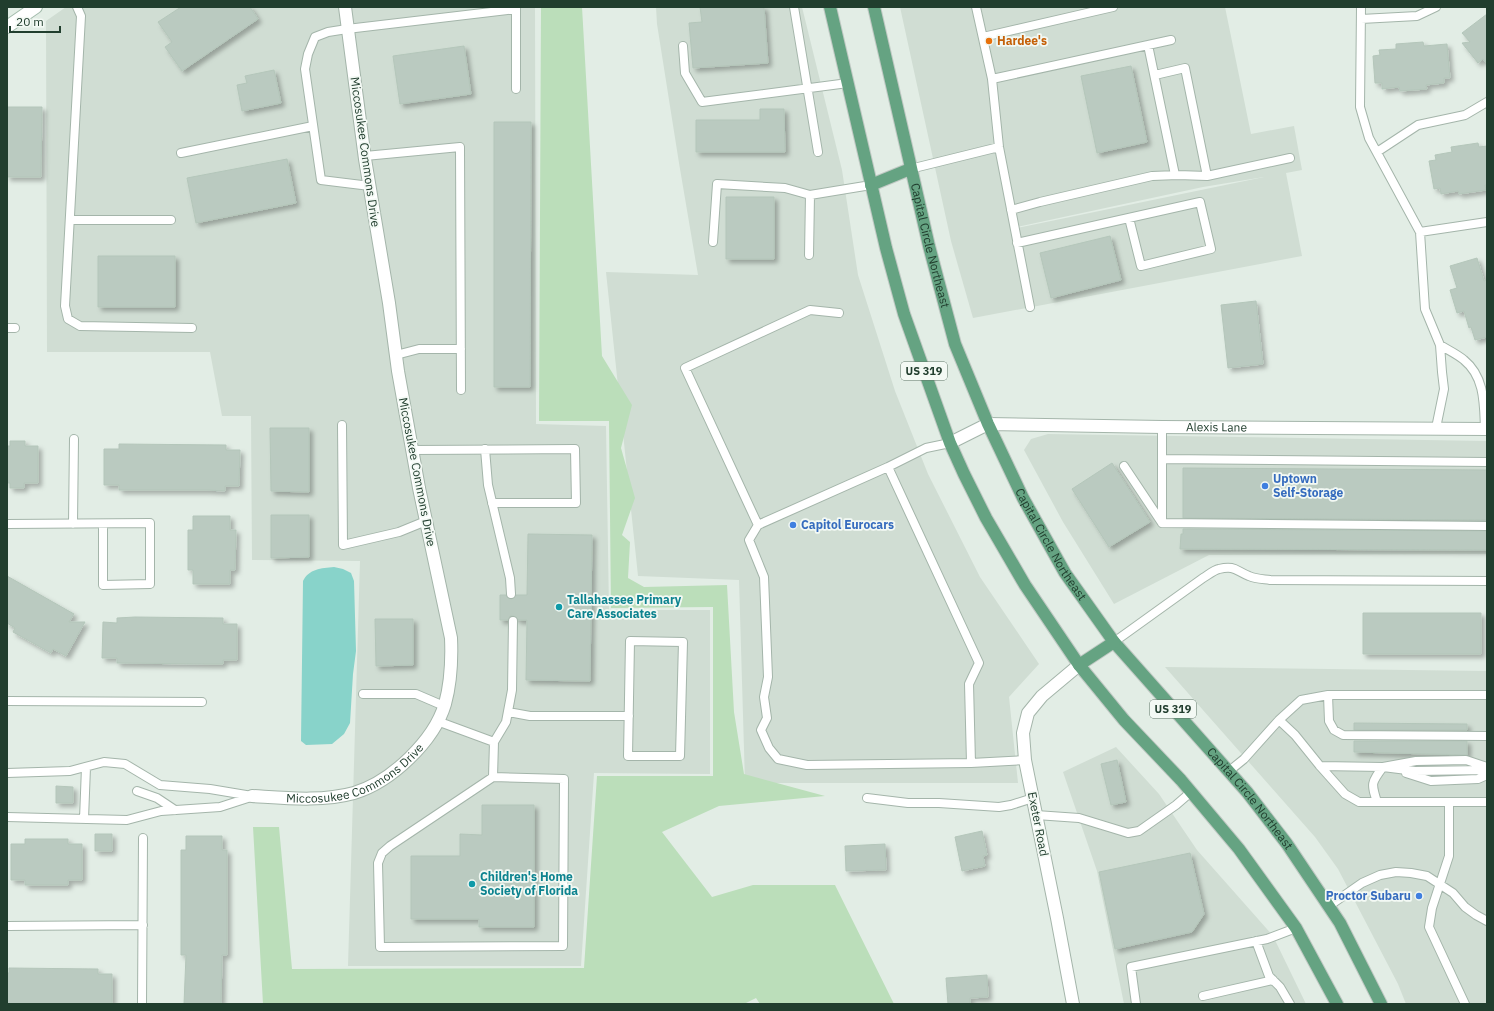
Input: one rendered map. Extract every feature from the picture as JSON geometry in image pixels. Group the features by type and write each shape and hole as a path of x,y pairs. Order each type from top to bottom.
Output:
{"main road":[{"name":"US 319","path":"830,7 871,185 904,314 950,443 986,518 1025,586 1079,665 1124,720 1191,792 1239,849 1296,928 1337,1004"},
{"name":"Capital Circle Northeast","path":"874,7 928,246 955,344 988,424 1023,498 1065,574 1114,642 1246,792 1287,844 1340,923 1381,1004"},
{"path":"871,185 910,169"},
{"path":"1079,665 1114,642"}],"street":[{"path":"7,27 36,7"},
{"name":"Miccosukee Commons Drive","path":"252,796 298,798 326,797 354,792 383,780 402,766 421,746 432,731 444,706 452,663 451,638 412,450 396,355 365,156 344,7"},
{"name":"Alexis Lane","path":"950,443 988,424 1162,427 1486,429"},
{"name":"Exeter Road","path":"1073,1004 1025,760 1023,733 1028,714 1042,696 1079,665"}],"lane":[{"path":"77,7 81,16 65,306 68,319 80,326 192,328"},
{"path":"794,7 818,152"},
{"path":"976,7 992,79 999,147 1030,307"},
{"path":"982,37 1097,9 1113,7"},
{"path":"1360,7 1360,107 1369,138 1420,232 1425,309 1440,345 1444,388 1436,428"},
{"path":"1360,19 1417,16 1436,7"},
{"path":"370,186 321,180 305,69 308,54 315,37 328,32 348,29 516,8 516,89"},
{"path":"992,79 1171,40"},
{"path":"1148,45 1175,175"},
{"path":"683,46 685,73 702,102 848,83"},
{"path":"1155,75 1185,68 1207,176"},
{"path":"1377,152 1418,125 1465,115 1487,102"},
{"path":"181,153 313,126"},
{"path":"365,156 460,147 462,390"},
{"path":"910,169 999,147"},
{"path":"1011,210 1152,176 1207,176 1290,158"},
{"path":"713,242 717,184 784,188 810,196 871,185"},
{"path":"809,255 810,196"},
{"path":"1017,243 1200,202 1211,249 1140,266 1129,218"},
{"path":"70,220 171,220"},
{"path":"1420,232 1487,222"},
{"path":"758,525 685,368 810,310 840,312"},
{"path":"1440,345 1465,361 1477,375 1482,387 1486,429"},
{"path":"396,355 419,349 461,349"},
{"path":"342,425 343,545 398,532 426,521"},
{"path":"1162,427 1162,523"},
{"path":"73,524 74,438"},
{"path":"950,443 926,448 888,467 758,525 750,540 764,577 768,677 764,697 767,718 761,730 769,748 778,759 807,765 971,763 1025,760"},
{"path":"485,449 488,485 510,578 511,594"},
{"path":"412,450 575,449 576,503 492,503"},
{"path":"1162,460 1487,462"},
{"path":"1124,466 1162,523"},
{"path":"888,467 979,663 969,684 971,763"},
{"path":"1162,523 1487,526"},
{"path":"7,524 103,524 150,524 150,584 103,585 103,524"},
{"path":"1114,642 1203,578 1218,569 1239,569 1246,575 1257,579 1270,580 1487,581"},
{"path":"493,777 494,742 506,722 512,690 513,621"},
{"path":"630,640 683,642 680,756 628,756 629,716 630,640"},
{"path":"363,694 416,694 444,706"},
{"path":"1228,772 1244,759 1279,720 1301,700 1328,695 1487,695"},
{"path":"1328,695 1329,721 1334,730 1343,735 1487,736"},
{"path":"7,701 202,702"},
{"path":"508,712 530,716 629,716"},
{"path":"1279,720 1295,735 1345,794 1359,802 1487,802"},
{"path":"437,721 494,742"},
{"path":"1320,766 1383,766 1416,761 1466,760 1487,767"},
{"path":"7,773 70,771 104,762 125,764 160,785 210,789 252,796"},
{"path":"84,819 86,766"},
{"path":"1383,766 1415,771 1487,770"},
{"path":"1383,766 1431,780 1478,779 1487,775"},
{"path":"1377,802 1373,790 1373,780 1383,766"},
{"path":"493,777 564,779 563,946 380,947 378,864 382,853 390,846 493,777"},
{"path":"137,791 156,798 175,810"},
{"path":"1036,815 1079,818 1128,833 1133,833 1139,831 1176,805 1191,792"},
{"path":"7,817 127,820 161,811 220,807 252,796"},
{"path":"867,798 908,803 939,803 999,807 1033,798"},
{"path":"1449,802 1449,856 1429,918 1429,928 1465,1004"},
{"path":"142,1004 143,838"},
{"path":"1329,906 1362,883 1380,875 1396,872 1411,873 1427,876 1452,893 1471,911 1487,921"},
{"path":"7,926 143,925"},
{"path":"1136,1004 1131,967 1267,939 1296,928"},
{"path":"1256,941 1269,976 1280,987 1290,1004"},
{"path":"1204,996 1273,980"}],"shaded area":[{"path":"66,7 535,7 536,424 606,426 609,610 710,610 710,774 594,773 581,966 348,966 360,561 252,560 251,416 222,416 210,352 47,352 46,21"},
{"name":"Capitol Eurocars","path":"656,7 802,7 842,170 858,275 895,391 928,474 980,577 1039,664 1009,697 1018,783 745,783 739,580 638,576 606,272 698,275 657,24"},
{"path":"900,7 1225,7 1251,134 1294,126 1302,170 1286,173 1302,256 973,318 951,241","holes":["1264,177 1017,228 1203,187"]},
{"name":"Uptown Self-Storage","path":"1048,434 1487,441 1487,554 1209,555 1114,604 1063,522 1024,450 1031,439"},
{"path":"1165,667 1487,671 1487,1004 1406,1004 1398,984 1338,869 1315,837"},
{"path":"1116,747 1159,794 1197,850 1273,936 1306,1004 1124,1004 1097,871 1063,772"}],"green space":[{"path":"541,7 582,7 602,356 632,405 621,448 635,498 622,535 630,542 628,578 644,587 727,585 734,712 744,774 825,796 719,806 662,832 712,897 753,885 835,885 894,1004 760,1004 756,998 744,1004 263,1004 253,827 279,827 292,969 584,968 597,776 713,776 713,607 611,608 609,421 539,421"}],"water":[{"path":"334,567 351,573 354,581 356,651 350,723 344,734 332,744 306,745 301,741 303,581 312,572"}],"building":[{"path":"181,7 250,7 258,19 182,71 165,47 172,42 158,22"},
{"path":"700,7 764,7 768,63 693,68 689,23 702,22"},
{"path":"1487,14 1487,64 1483,59 1478,63 1462,43 1470,42 1462,33"},
{"path":"1423,42 1424,46 1447,44 1450,78 1444,78 1444,83 1426,85 1427,89 1400,91 1399,87 1382,89 1382,83 1375,83 1373,56 1380,55 1379,50 1396,49 1396,44"},
{"path":"464,46 471,94 400,104 393,56"},
{"path":"1131,66 1147,142 1097,153 1081,76"},
{"path":"274,70 281,103 242,111 237,85 247,83 245,76"},
{"path":"7,107 42,107 41,177 7,177"},
{"path":"760,109 784,109 785,152 696,152 696,120 760,120"},
{"path":"494,122 531,122 530,387 494,387"},
{"path":"1478,143 1479,147 1487,146 1486,190 1459,194 1458,191 1441,194 1440,188 1434,189 1429,161 1436,160 1435,155 1452,152 1451,147"},
{"path":"287,159 296,203 196,223 187,178"},
{"path":"726,197 774,197 774,259 726,259"},
{"path":"1110,236 1121,280 1051,298 1040,253"},
{"path":"98,256 175,256 175,307 98,307"},
{"path":"1477,258 1484,281 1487,280 1487,337 1475,340 1471,327 1469,328 1464,311 1457,313 1450,290 1457,288 1450,266"},
{"path":"1256,301 1263,364 1228,368 1221,305"},
{"path":"270,428 309,428 309,492 271,491"},
{"path":"10,441 25,441 25,446 38,446 38,483 24,483 24,488 10,488 10,483 7,483 7,446 10,446"},
{"path":"119,444 226,445 226,450 240,450 239,486 225,486 225,491 119,490 119,485 104,485 104,449 119,449"},
{"path":"1112,463 1150,522 1109,547 1072,489"},
{"path":"1183,468 1487,470 1487,520 1183,518"},
{"path":"271,515 309,515 309,557 271,558"},
{"path":"193,516 230,516 230,530 236,530 235,570 230,570 230,584 193,584 193,570 188,570 188,530 193,530"},
{"path":"1183,529 1487,531 1487,550 1180,549 1181,534 1183,534"},
{"name":"Tallahassee Primary Care Associates","path":"528,534 592,535 590,681 526,680 527,620 518,620 516,617 510,616 508,620 500,620 500,595 506,595 511,599 516,595 527,595"},
{"path":"7,576 74,614 69,622 85,622 66,656 53,649 51,653 13,632 15,628 7,623"},
{"path":"1363,613 1481,613 1481,654 1363,654"},
{"path":"117,618 223,618 223,624 237,624 237,660 223,660 223,664 117,663 117,658 102,658 103,622 117,623"},
{"path":"375,619 413,619 413,665 376,666"},
{"path":"1354,723 1467,724 1467,730 1354,730"},
{"path":"1354,741 1467,741 1467,755 1354,752"},
{"path":"1117,760 1126,802 1111,805 1101,764"},
{"path":"56,786 73,787 73,803 56,803"},
{"name":"Children's Home Society of Florida","path":"482,805 534,805 534,927 479,927 479,919 411,919 411,856 460,856 460,834 482,835"},
{"path":"982,831 987,855 983,856 985,866 962,871 955,837"},
{"path":"95,834 112,834 112,851 95,851"},
{"path":"186,836 222,836 222,850 227,850 227,955 222,955 221,1004 184,1004 186,955 181,955 181,850 186,850"},
{"path":"25,839 68,839 68,844 82,844 82,880 68,880 68,885 25,885 25,880 11,880 11,844 25,844"},
{"path":"885,844 886,870 846,871 845,846"},
{"path":"1190,853 1204,914 1192,932 1115,949 1099,872"},
{"path":"9,968 98,969 98,974 112,974 112,1004 7,1004 7,973 9,973"},
{"path":"987,975 988,997 970,998 970,1004 948,1004 946,978"}],"place":[{"name":"Hardee's","path":"989,41"},
{"name":"Uptown Self-Storage","path":"1265,486"},
{"name":"Capitol Eurocars","path":"793,525"},
{"name":"Tallahassee Primary Care Associates","path":"559,607"},
{"name":"Children's Home Society of Florida","path":"472,884"},
{"name":"Proctor Subaru","path":"1419,896"}]}
